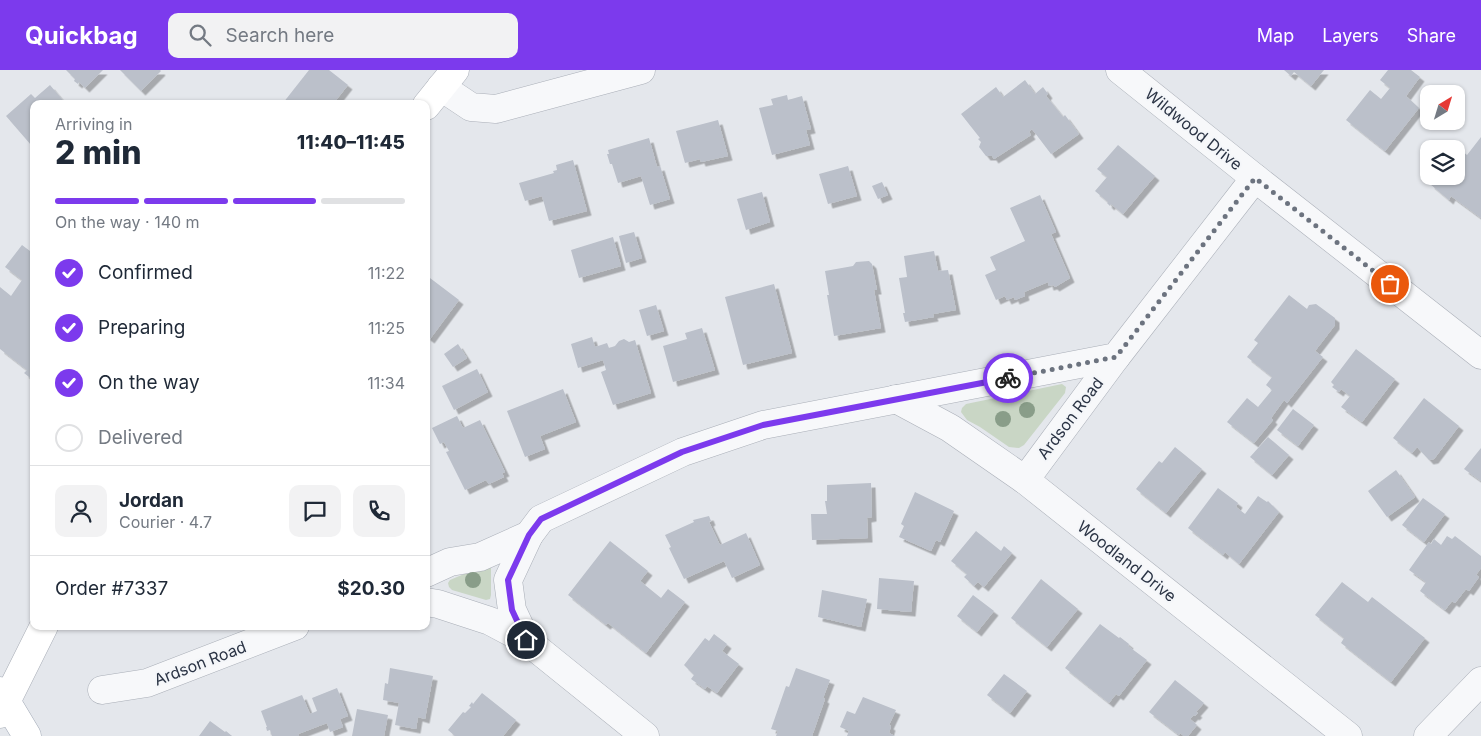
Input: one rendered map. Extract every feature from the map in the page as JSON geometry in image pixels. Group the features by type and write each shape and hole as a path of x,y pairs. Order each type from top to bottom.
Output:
{"street":[{"path":"441,88 471,107 496,109 641,70"},
{"name":"Wildwood Drive","path":"1120,70 1481,355"},
{"name":"Ardson Road","path":"1025,480 1116,357 1255,178"},
{"name":"Ardson Road","path":"430,571 450,562 480,557 529,535 541,519 682,452 763,425 1116,357"},
{"name":"Woodland Drive","path":"896,400 950,428 1025,480 1348,736"},
{"path":"526,640 512,610 508,580 529,535"},
{"path":"430,603 490,622 526,640 644,736"},
{"path":"27,736 2,702 42,630"},
{"name":"Ardson Road","path":"102,690 147,683 285,630"},
{"path":"1428,736 1481,681"}],"green space":[{"path":"1062,384 1066,387 1065,393 1024,445 1019,448 1009,447 967,420 961,412 966,404"},
{"path":"485,565 491,567 490,599 486,600 452,590 449,587 448,583 450,580"}],"building":[{"path":"66,70 103,70 85,88 79,82 78,84 74,81 75,79"},
{"path":"120,70 160,70 161,71 141,91"},
{"path":"309,70 329,70 348,85 336,100 285,100"},
{"path":"1284,70 1324,70 1311,86 1294,72 1291,76"},
{"path":"1388,70 1411,70 1420,77 1406,96 1419,108 1385,151 1346,120 1370,90 1381,99 1390,88 1380,80"},
{"path":"1025,80 1035,94 1043,87 1048,94 1046,96 1063,117 1065,115 1079,134 1051,154 1032,129 1029,132 1031,135 994,159 992,156 986,156 979,147 981,142 978,139 980,138 961,114 996,87 1003,97"},
{"path":"50,85 63,100 30,100 30,144 6,116 31,94 35,98"},
{"path":"787,95 788,100 802,96 811,129 806,130 810,145 772,155 759,108 773,105 771,99"},
{"path":"718,120 728,156 701,162 700,159 685,163 676,131"},
{"path":"1481,137 1481,218 1451,196 1449,200 1431,185 1465,185 1465,153 1467,155"},
{"path":"649,138 657,167 660,166 670,199 650,205 641,176 618,183 607,154 609,154 608,150"},
{"path":"1118,145 1155,176 1123,214 1111,204 1110,206 1095,191 1107,177 1097,169"},
{"path":"573,160 587,211 549,221 542,196 525,201 519,183 554,173 553,171 557,170 556,165"},
{"path":"848,166 857,196 828,204 819,174"},
{"path":"882,182 888,195 878,199 872,186"},
{"path":"762,192 770,222 746,230 737,199"},
{"path":"1040,195 1056,232 1051,234 1070,278 1055,287 1053,285 1049,286 1048,282 1024,292 1025,296 1015,300 1014,297 1007,300 1005,296 996,300 985,275 996,270 990,257 1025,241 1010,208"},
{"path":"634,232 642,258 626,263 619,236"},
{"path":"613,237 621,266 579,278 571,250"},
{"path":"22,245 30,251 30,378 24,373 27,370 0,349 0,287 11,296 22,280 5,267"},
{"path":"934,251 938,271 948,270 956,310 933,314 934,317 905,322 899,278 907,277 904,256"},
{"path":"869,261 872,264 877,290 874,290 881,328 834,336 825,271 853,266 856,262"},
{"path":"430,278 459,300 430,339"},
{"path":"774,284 792,353 743,365 725,297"},
{"path":"1289,295 1307,309 1309,305 1316,304 1335,318 1335,325 1315,351 1323,357 1287,403 1284,400 1271,418 1273,420 1254,443 1227,422 1247,398 1258,407 1272,390 1266,385 1272,377 1247,357 1258,343 1254,340"},
{"path":"656,305 664,331 647,336 639,310"},
{"path":"702,328 715,370 673,382 663,346 687,339 685,333"},
{"path":"592,337 595,347 607,343 609,348 624,339 629,342 635,340 651,393 613,405 601,372 606,370 603,360 578,368 571,344"},
{"path":"458,344 467,358 453,367 444,354"},
{"path":"1356,349 1395,379 1362,422 1341,407 1350,396 1341,389 1339,392 1332,387 1334,385 1331,382"},
{"path":"477,369 488,392 454,410 442,386"},
{"path":"563,389 576,422 540,436 545,449 525,457 507,411"},
{"path":"1424,398 1459,426 1434,459 1429,460 1417,447 1412,453 1393,438"},
{"path":"1293,409 1314,425 1298,446 1277,430"},
{"path":"457,416 463,428 480,420 505,472 502,473 504,477 489,484 486,480 465,490 446,452 449,451 444,442 440,444 432,428"},
{"path":"1268,437 1289,455 1272,475 1250,457"},
{"path":"1175,447 1202,469 1166,513 1136,489 1159,461 1162,463"},
{"path":"1481,448 1481,481 1464,469"},
{"path":"1396,470 1415,497 1387,517 1368,491"},
{"path":"871,483 872,517 867,518 868,538 812,540 811,514 827,514 825,501 827,501 827,485"},
{"path":"1218,488 1238,503 1236,507 1245,514 1258,496 1268,501 1279,512 1239,564 1225,552 1223,555 1188,528"},
{"path":"915,492 954,511 940,542 936,540 931,551 899,537 904,526 901,524"},
{"path":"1423,498 1445,514 1424,542 1402,525"},
{"path":"709,516 711,521 709,522 720,545 746,533 760,565 732,578 724,561 684,579 665,535 694,522 693,520"},
{"path":"976,531 1001,551 1004,546 1012,553 984,587 978,582 974,586 964,577 967,574 951,561"},
{"path":"1447,536 1452,539 1455,536 1481,556 1481,568 1476,575 1479,577 1469,591 1466,589 1455,603 1452,601 1445,610 1420,591 1426,582 1409,570 1429,542 1431,544 1434,539 1441,545"},
{"path":"610,541 648,571 640,581 661,598 668,589 685,602 646,653 568,595"},
{"path":"879,578 914,581 911,612 877,609"},
{"path":"1041,579 1078,609 1047,647 1011,618"},
{"path":"1342,582 1368,602 1372,597 1425,638 1391,682 1341,643 1344,638 1315,615"},
{"path":"822,590 867,599 861,627 818,617"},
{"path":"973,595 994,611 977,632 957,616"},
{"path":"1100,624 1120,637 1129,644 1128,646 1147,660 1119,696 1116,694 1109,703 1065,668"},
{"path":"714,634 727,644 722,651 739,664 717,693 707,686 705,689 691,679 694,675 684,665 705,638 709,641"},
{"path":"390,668 433,676 425,719 418,717 416,729 395,725 399,703 383,700 385,683 388,684"},
{"path":"796,668 830,680 823,698 825,699 812,736 776,736 778,731 771,729 786,686 789,687"},
{"path":"1004,674 1027,691 1010,713 987,695"},
{"path":"1175,680 1204,703 1196,712 1198,713 1190,719 1197,725 1188,736 1180,733 1179,735 1149,712"},
{"path":"337,688 348,716 340,719 343,727 330,732 327,723 298,734 299,736 272,736 270,730 267,731 261,711 302,695 310,714 317,711 312,698"},
{"path":"482,693 516,720 503,736 455,736 448,730"},
{"path":"863,697 896,710 889,725 891,726 889,733 895,736 847,736 849,731 840,727 847,711 855,714"},
{"path":"357,709 388,715 384,736 352,736"},
{"path":"210,721 226,731 232,736 199,736"}],"way so far":[{"path":"1008,378 1116,357 1255,178 1390,284"}],"route":[{"path":"526,640 512,610 508,580 529,535 541,519 682,452 763,425 1008,378"}]}
